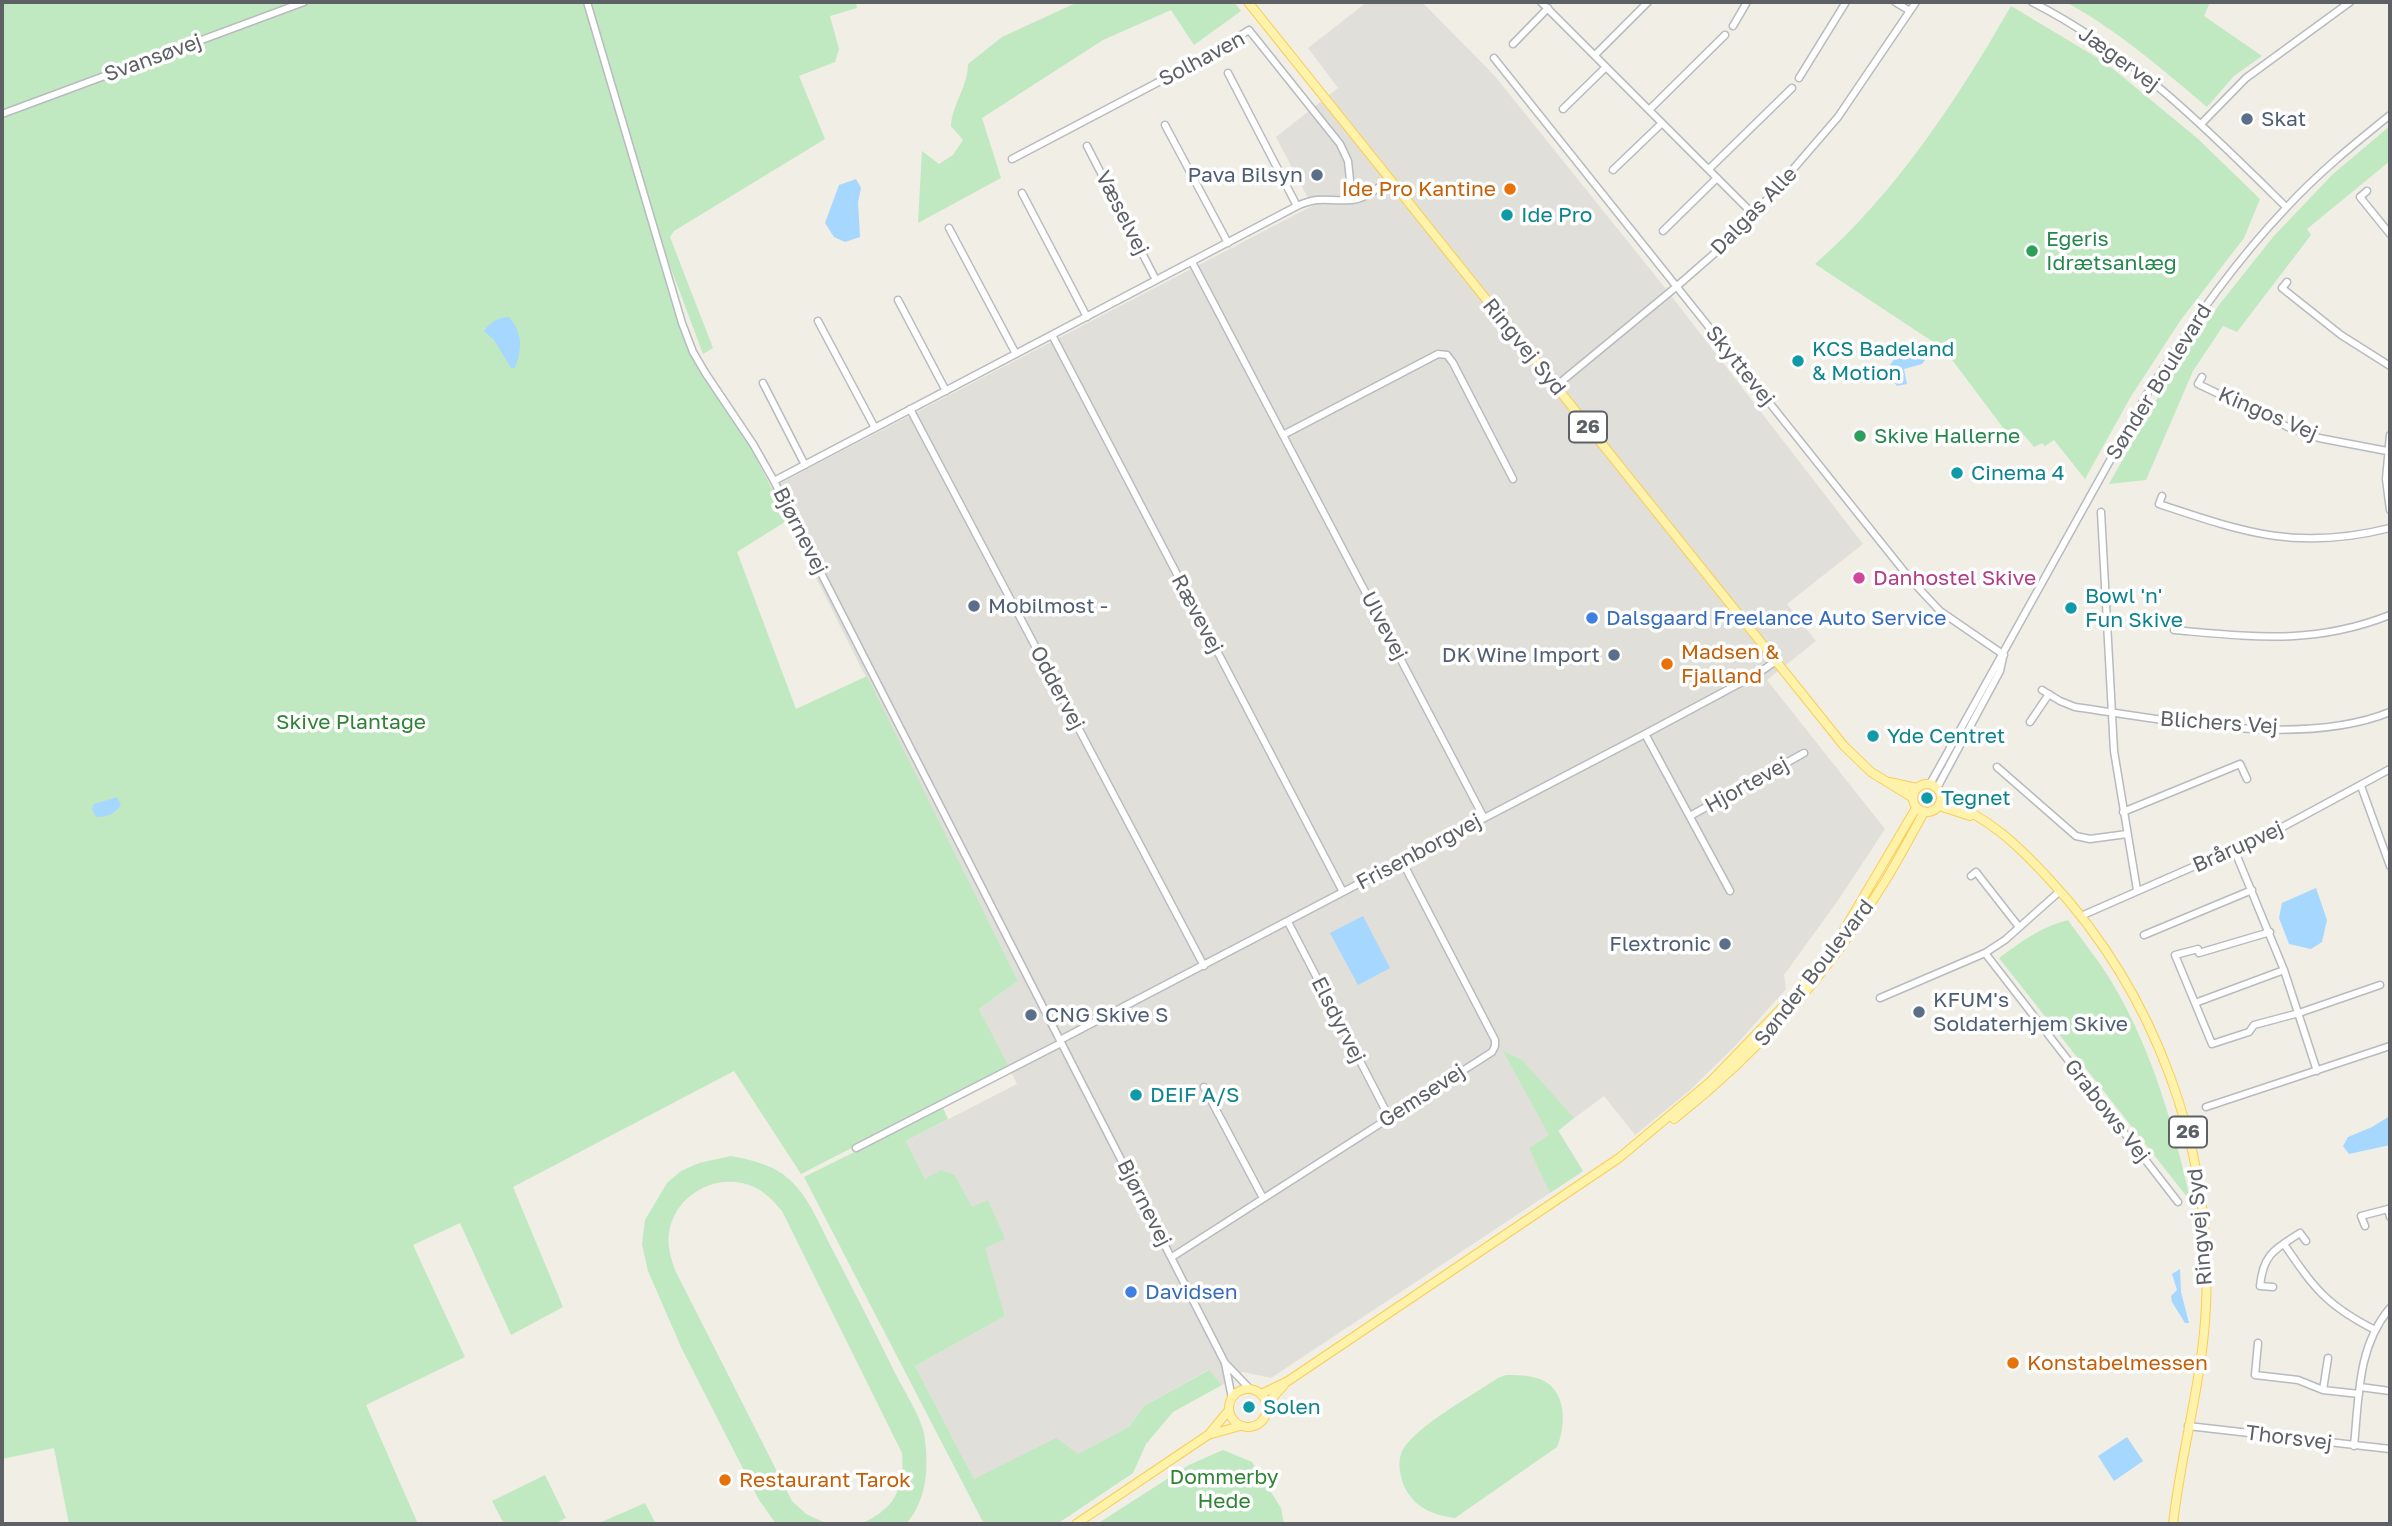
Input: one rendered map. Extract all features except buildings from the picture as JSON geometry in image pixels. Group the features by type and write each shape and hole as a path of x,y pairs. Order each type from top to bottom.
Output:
{"main road":[{"name":"Ringvej Syd","path":"1248,2 1844,746 1871,772 1913,798"},
{"name":"Ringvej Syd","path":"1887,782 1917,788"},
{"name":"26","path":"1917,788 1934,786"},
{"path":"1917,788 1913,798 1920,810 1933,811 1941,802 1934,786"},
{"name":"Ringvej Syd","path":"1941,802 1991,825 2030,858 2081,916 2123,975 2154,1036 2180,1105 2195,1161 2205,1232 2207,1286 2200,1363 2173,1524"},
{"name":"Sønder Boulevard","path":"1261,1394 1288,1381 1646,1138 1711,1081 1798,991 1849,924 1920,810"},
{"name":"Sønder Boulevard","path":"1267,1404 1288,1381"},
{"path":"1208,1436 1229,1410 1232,1398 1240,1391 1250,1389 1261,1394 1267,1404 1266,1415 1261,1423 1249,1428 1240,1426 1232,1419 1229,1410"},
{"path":"1076,1524 1208,1436 1240,1426"}],"street":[{"name":"Svansøvej","path":"2,114 304,2"},
{"name":"Bjørnevej","path":"587,2 682,323 693,352 775,481 1226,1363 1250,1389"},
{"path":"1541,2 1753,214"},
{"path":"1595,55 1648,2"},
{"path":"1733,26 1747,2"},
{"path":"1799,78 1846,2"},
{"path":"1895,2 1910,11"},
{"name":"Dalgas Alle","path":"1556,386 1676,287 1795,170 1838,117 1916,2"},
{"name":"Jægervej","path":"2032,2 2090,35 2130,64 2201,124 2286,207"},
{"path":"2201,124 2246,78 2350,2"},
{"path":"1513,44 1548,8"},
{"name":"Solhaven","path":"1012,159 1208,56 1249,30 1340,144 1348,161 1352,200"},
{"path":"1649,110 1725,35"},
{"name":"Skyttevej","path":"1494,58 1910,580 1940,611 2004,655"},
{"path":"1563,109 1606,66"},
{"path":"1228,74 1297,206"},
{"path":"1709,169 1792,88"},
{"name":"Sønder Boulevard","path":"1934,786 1994,668 2004,655 2147,394 2208,301 2286,207 2390,115"},
{"path":"1613,170 1662,123"},
{"path":"1165,125 1228,243"},
{"name":"Væselvej","path":"1087,146 1156,280"},
{"path":"1663,231 1717,178"},
{"name":"Væselvej","path":"775,481 1297,206 1323,198 1352,200 1371,192 1390,179"},
{"path":"2367,191 2360,197 2390,234"},
{"path":"1022,193 1087,317"},
{"path":"949,228 1016,354"},
{"name":"Ulvevej","path":"1192,261 1484,818"},
{"path":"2287,282 2282,288 2340,335 2390,366"},
{"path":"898,300 946,391"},
{"path":"818,321 875,428"},
{"name":"Rævevej","path":"1052,335 1343,892"},
{"path":"1283,435 1438,354 1447,355 1513,479"},
{"name":"Kingos Vej","path":"2202,377 2198,384 2290,428 2319,438 2388,452"},
{"path":"763,383 805,465"},
{"name":"Oddervej","path":"911,410 1204,966"},
{"path":"2390,435 2386,479 2390,510"},
{"path":"2162,496 2159,504 2260,535 2335,538 2390,528"},
{"path":"2101,512 2115,765 2137,890"},
{"path":"2175,622 2175,630 2265,638 2297,637 2351,628 2390,615"},
{"name":"Frisenborgvej","path":"1061,1042 1645,734 1757,674 1776,661"},
{"name":"Blichers Vej","path":"2042,690 2075,707 2191,724 2300,729 2360,723 2390,712"},
{"path":"2030,722 2049,694"},
{"name":"Hjortevej","path":"1645,734 1730,891"},
{"name":"Hjortevej","path":"1689,816 1804,754"},
{"path":"2123,812 2240,764 2247,779"},
{"path":"1997,767 2077,836 2090,839 2127,834"},
{"name":"Brårupvej","path":"2081,916 2295,821 2390,769"},
{"path":"2361,786 2389,856 2390,866"},
{"path":"2234,849 2270,932 2317,1071"},
{"name":"Gemsevej","path":"1172,1257 1492,1052 1495,1040 1402,861"},
{"path":"1971,876 1976,872 2019,928"},
{"path":"2144,935 2252,890"},
{"path":"1880,998 1985,953 2019,928 2060,891"},
{"name":"Elsdyrvej","path":"1287,922 1389,1117"},
{"path":"2270,932 2199,953 2198,949 2175,955 2212,1044 2249,1032 2255,1026 2379,985"},
{"name":"Grabows Vej","path":"1985,953 2178,1202"},
{"path":"2195,1003 2284,970"},
{"path":"856,1148 1061,1042"},
{"path":"2206,1107 2390,1046"},
{"path":"1204,1087 1263,1198"},
{"path":"2365,1226 2361,1216 2388,1209 2390,1217"},
{"path":"2273,1287 2260,1286 2261,1271 2269,1255 2300,1233 2306,1241"},
{"path":"2284,1244 2321,1294 2348,1316 2375,1330"},
{"path":"2354,1446 2363,1363 2375,1330 2390,1308"},
{"path":"2258,1343 2255,1375 2298,1380 2323,1390 2390,1391"},
{"path":"2323,1390 2328,1358"},
{"name":"Bjørnevej","path":"1226,1363 1232,1398"},
{"name":"Thorsvej","path":"2188,1426 2390,1449"}],"shaded area":[{"path":"1367,2 1422,2 1494,75 1662,284 1863,544 1787,604 1816,641 1767,680 1885,829 1784,975 1786,989 1734,1047 1689,1091 1635,1135 1604,1096 1558,1130 1583,1171 1271,1378 1243,1372 1222,1385 1208,1370 1144,1406 1129,1427 1077,1455 1056,1439 974,1479 915,1366 1005,1316 984,1248 1004,1239 972,1208 955,1175 925,1179 906,1141 1017,1084 979,1009 1018,981 771,488 1312,206 1276,137 1338,88 1308,48"}],"green space":[{"name":"Skive Plantage","path":"2,2 584,2 673,304 697,360 742,431 788,520 737,552 796,709 867,676 1018,981 979,1009 1009,1067 801,1174 734,1071 513,1187 563,1307 511,1335 460,1223 413,1245 465,1357 366,1405 418,1524 69,1524 54,1448 2,1459"},
{"path":"590,2 856,2 857,8 830,16 839,49 835,62 799,76 825,139 674,231 670,237 713,348 703,354 667,258"},
{"path":"1078,2 1234,2 1241,11 1194,45 1171,10 1103,40 982,118 1001,178 918,223 922,151 939,164 953,155 963,140 951,126 968,64 1002,37"},
{"path":"2066,2 2210,2 2204,16 2262,56 2234,76 2207,107 2156,64"},
{"name":"Egeris Idrætsanlæg","path":"2011,6 2106,63 2197,138 2260,199 2244,238 2180,321 2130,398 2085,479 2054,440 2045,446 2042,443 2034,447 2024,435 2004,429 1944,349 1815,264 1872,207 1923,144 1969,76"},
{"path":"2390,126 2390,161 2307,229 2311,235 2237,332 2223,326 2193,371 2146,480 2109,484 2171,374 2219,305 2273,237 2333,174"},
{"path":"2068,920 2109,977 2140,1037 2161,1091 2191,1202 1999,958 2040,931"},
{"path":"1503,1051 1522,1060 1574,1118 1558,1131 1583,1171 1550,1193 1529,1148 1549,1135"},
{"path":"943,1108 948,1119 906,1141 925,1179 941,1170 955,1175 972,1207 988,1200 1005,1239 985,1248 1005,1316 915,1366 974,1479 1056,1438 1078,1454 1129,1427 1144,1406 1209,1370 1222,1385 1173,1412 1146,1444 1133,1473 1057,1524 984,1524 804,1177"},
{"path":"731,1156 772,1168 799,1189 915,1410 924,1433 926,1469 919,1504 906,1524 860,1524 881,1512 895,1497 901,1477 902,1453 782,1211 758,1189 744,1183 716,1183 690,1196 673,1219 669,1233 670,1252 675,1270 792,1501 806,1514 828,1524 776,1524 759,1500 681,1347 648,1271 642,1244 645,1220 667,1183 681,1171 699,1163"},
{"path":"1506,1375 1539,1379 1555,1390 1563,1414 1557,1447 1455,1518 1422,1507 1406,1490 1401,1477 1400,1458 1407,1444 1444,1413"},
{"name":"Dommerby Hede","path":"1223,1450 1252,1462 1281,1508 1284,1524 1097,1524 1189,1465"},
{"path":"545,1475 566,1518 554,1524 504,1524 492,1501"},
{"path":"645,1503 656,1524 597,1524"}],"water":[{"path":"856,179 861,188 858,202 860,237 845,242 834,237 825,223 839,185"},
{"path":"509,317 517,329 520,341 515,368 511,368 494,340 484,331 494,321"},
{"path":"1915,347 1925,349 1928,356 1922,364 1904,369 1907,384 1897,386 1891,378 1890,365 1897,355"},
{"path":"117,797 121,805 116,811 107,816 96,817 92,809 94,804"},
{"path":"2316,888 2327,920 2322,942 2311,949 2289,944 2279,918 2282,903"},
{"path":"1363,916 1390,968 1358,985 1330,933"},
{"path":"2390,1116 2390,1145 2349,1154 2343,1146 2348,1137"},
{"path":"2180,1269 2181,1292 2189,1323 2185,1323 2171,1296 2177,1290 2172,1274"},
{"path":"2127,1437 2143,1461 2114,1481 2098,1456"}],"place":[{"name":"Skat","path":"2247,119"},
{"name":"Pava Bilsyn","path":"1317,175"},
{"name":"Ide Pro Kantine","path":"1510,189"},
{"name":"Ide Pro","path":"1507,215"},
{"name":"Egeris Idrætsanlæg","path":"2032,251"},
{"name":"KCS Badeland & Motion","path":"1798,361"},
{"name":"Skive Hallerne","path":"1860,436"},
{"name":"Cinema 4","path":"1957,473"},
{"name":"Danhostel Skive","path":"1859,578"},
{"name":"Mobilmost -","path":"974,606"},
{"name":"Bowl 'n' Fun Skive","path":"2071,608"},
{"name":"Dalsgaard Freelance Auto Service","path":"1592,618"},
{"name":"DK Wine Import","path":"1614,655"},
{"name":"Madsen & Fjalland","path":"1667,664"},
{"name":"Yde Centret","path":"1873,736"},
{"name":"Tegnet","path":"1927,798"},
{"name":"Flextronic","path":"1725,944"},
{"name":"KFUM's Soldaterhjem Skive","path":"1919,1012"},
{"name":"CNG Skive S","path":"1031,1015"},
{"name":"DEIF A/S","path":"1136,1095"},
{"name":"Davidsen","path":"1131,1292"},
{"name":"Konstabelmessen","path":"2013,1363"},
{"name":"Solen","path":"1249,1407"},
{"name":"Restaurant Tarok","path":"725,1480"}]}
